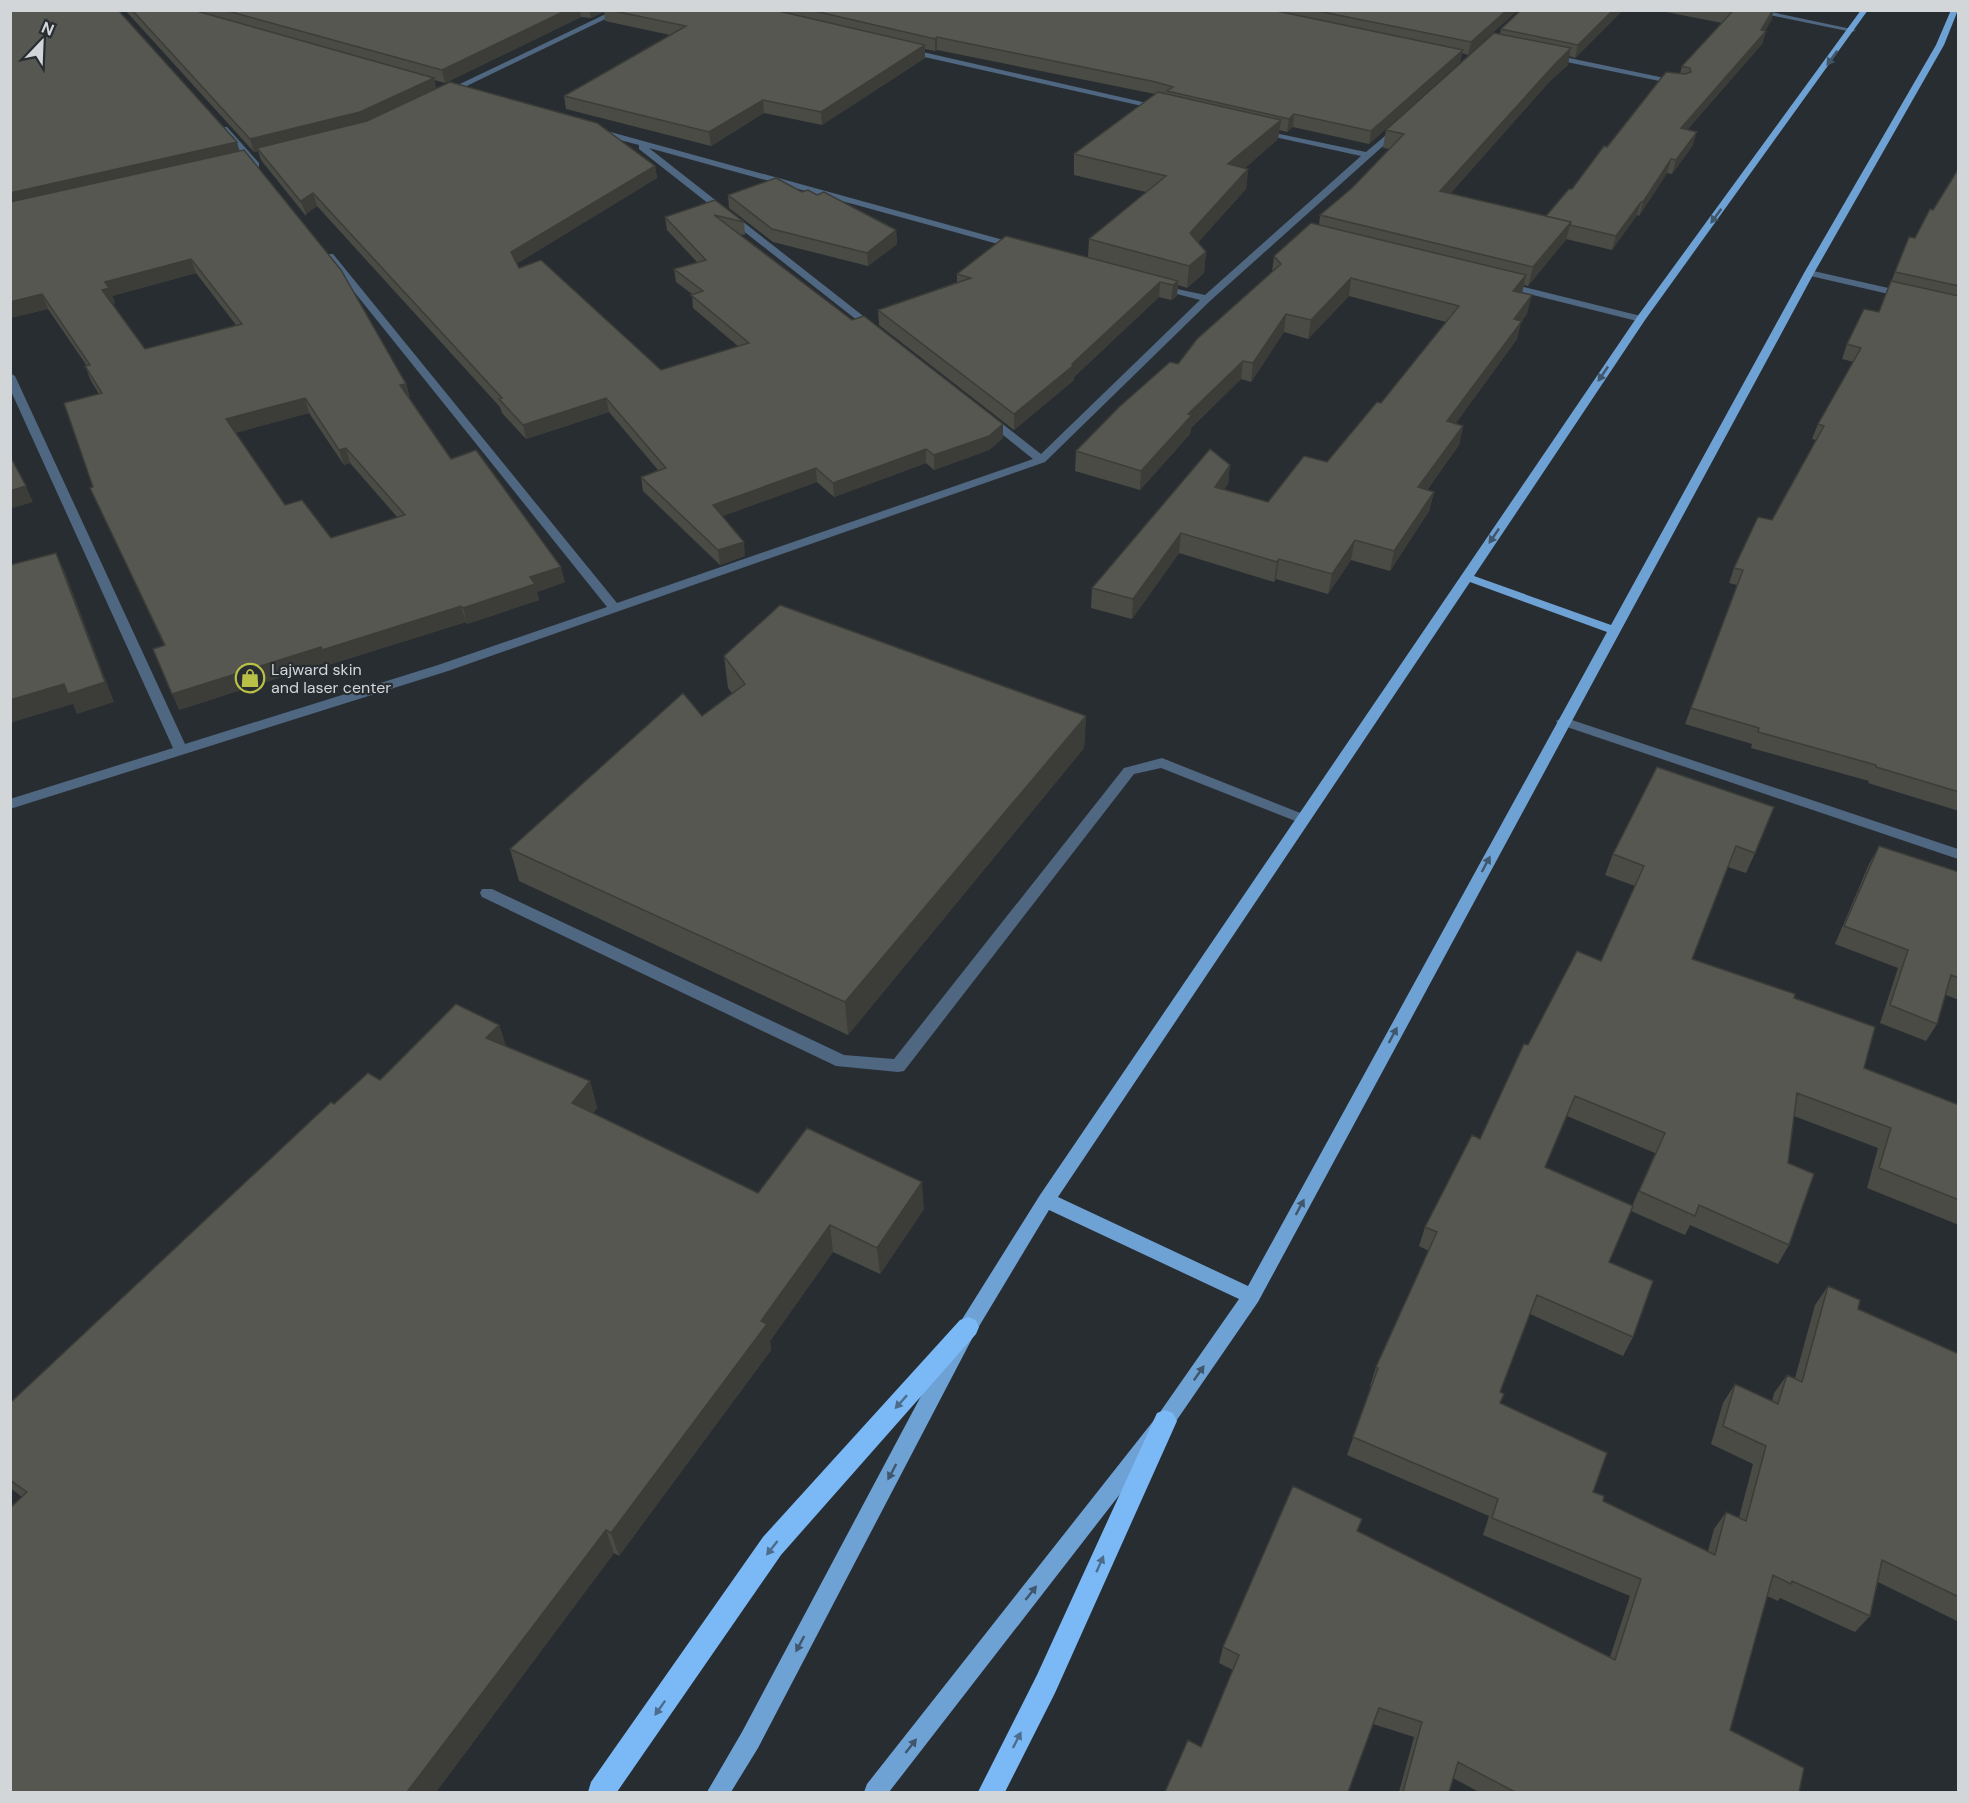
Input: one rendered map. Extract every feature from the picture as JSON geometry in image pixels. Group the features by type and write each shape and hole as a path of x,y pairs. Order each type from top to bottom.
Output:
{"highway":[{"path":"601,1792 772,1546 968,1328"},
{"path":"991,1792 1046,1684 1165,1421"}],"main road":[{"path":"718,1792 750,1740 968,1328 1046,1200 1641,319 1865,10"},
{"path":"875,1792 1165,1421 1252,1296 1809,273 1940,45 1955,10"},
{"path":"1466,578 1614,630"},
{"path":"1046,1200 1252,1296"}],"street":[{"path":"432,99 621,10"},
{"path":"1748,10 1852,30"},
{"path":"894,47 1171,111"},
{"path":"1546,56 1682,83"},
{"path":"442,86 465,93"},
{"path":"10,804 443,668 1041,460 1207,299 1291,232 1367,155 1411,116"},
{"path":"219,123 266,177"},
{"path":"591,129 1024,249"},
{"path":"1252,129 1367,155"},
{"path":"637,143 881,334"},
{"path":"239,161 262,155"},
{"path":"325,250 615,609"},
{"path":"1809,273 1913,297"},
{"path":"1491,282 1641,319"},
{"path":"1150,284 1207,299"},
{"path":"10,376 182,750"},
{"path":"975,408 1041,460"},
{"path":"1563,722 1959,854"},
{"path":"488,893 842,1062 898,1066 1129,771 1162,764 1303,819"}],"building":[{"path":"10,10 118,10 237,142 10,193"},
{"path":"132,10 193,10 434,78 360,112 250,139"},
{"path":"224,10 567,10 442,70"},
{"path":"609,10 774,10 925,45 821,112 763,100 709,132 564,96 686,26"},
{"path":"810,10 1272,10 1463,50 1371,131 1294,114 1289,119 1167,91 1173,87 1156,82 937,37 935,39"},
{"path":"1313,10 1507,10 1471,42"},
{"path":"1521,10 1613,10 1578,45 1501,29"},
{"path":"1725,10 1773,10 1761,30 1766,31 1681,128 1697,132 1676,160 1671,159 1643,202 1616,236 1570,225 1571,222 1546,216 1569,189 1572,189 1604,146 1607,147 1666,72 1685,74 1691,72 1690,68 1682,66 1732,12"},
{"path":"1494,33 1571,48 1440,191 1571,222 1533,267 1320,215 1352,188 1404,134 1386,130"},
{"path":"450,82 597,123 655,166 511,252 519,268 541,260 661,370 749,343 691,295 703,291 674,269 706,260 665,217 715,200 744,222 714,215 852,320 864,316 1003,424 989,436 934,455 926,449 833,483 816,468 713,505 744,542 718,550 641,477 666,468 606,398 523,425 499,399 502,398 313,193 301,201 302,203 257,148 367,121"},
{"path":"1158,92 1281,120 1228,164 1248,169 1190,233 1206,252 1189,266 1089,239 1166,176 1074,154"},
{"path":"244,150 341,270 406,384 400,385 451,459 476,450 561,567 530,577 535,584 463,608 461,606 322,650 321,647 172,694 153,649 165,645 90,488 93,487 64,403 102,393 85,366 90,365 42,294 10,302 10,202","holes":["191,259 242,324 145,349 102,290 109,288 105,282","305,398 339,450 346,448 405,515 331,538 302,500 285,505 226,419"]},
{"path":"1959,168 1959,286 1895,272 1909,237 1915,238 1930,209 1933,210"},
{"path":"776,178 802,192 808,190 817,195 824,192 896,230 867,253 772,229 728,195"},
{"path":"1311,223 1526,275 1513,291 1532,295 1514,319 1522,321 1447,421 1463,426 1418,487 1434,492 1394,551 1355,540 1332,574 1279,559 1277,562 1181,533 1133,599 1092,588 1210,449 1230,465 1215,487 1268,502 1304,456 1327,462 1377,402 1381,403 1459,306 1351,278 1311,320 1286,314 1253,363 1243,361 1188,414 1192,415 1141,471 1076,451 1119,407 1170,362 1178,364 1197,339 1281,264 1274,256"},
{"path":"1006,236 1178,281 1173,285 1160,282 1072,364 1074,365 1014,414 878,310 971,278 957,274"},
{"path":"1891,281 1959,296 1959,792 1876,767 1876,765 1758,732 1759,728 1691,708 1743,570 1734,568 1758,517 1772,520 1824,426 1818,424 1861,348 1847,344 1864,309 1879,312"},
{"path":"10,456 26,486 10,491"},
{"path":"56,553 105,682 68,694 64,684 10,700 10,565"},
{"path":"780,605 1086,716 845,1002 510,849 683,693 702,716 745,684 724,656"},
{"path":"1657,767 1774,807 1755,853 1736,846 1692,959 1795,994 1794,998 1875,1027 1864,1068 1959,1105 1959,1200 1879,1168 1891,1128 1797,1093 1788,1163 1814,1174 1789,1245 1699,1205 1695,1216 1639,1191 1665,1133 1575,1096 1545,1167 1633,1206 1609,1262 1653,1281 1633,1337 1537,1295 1500,1392 1504,1394 1500,1403 1607,1453 1593,1492 1604,1496 1603,1501 1715,1555 1726,1512 1746,1521 1766,1446 1723,1426 1735,1384 1778,1404 1787,1375 1802,1382 1828,1286 1860,1300 1858,1309 1959,1354 1959,1597 1882,1560 1870,1616 1792,1581 1791,1584 1773,1575 1730,1730 1804,1768 1799,1792 1515,1792 1458,1762 1449,1792 1403,1792 1422,1722 1379,1708 1348,1792 1165,1792 1188,1740 1201,1747 1239,1655 1223,1647 1293,1486 1362,1519 1357,1531 1615,1660 1641,1579 1492,1518 1498,1499 1353,1437 1378,1368 1376,1367 1437,1232 1425,1227 1472,1135 1480,1139 1524,1044 1528,1045 1577,951 1601,961 1644,866 1613,854"},
{"path":"1879,846 1959,872 1959,978 1951,975 1937,1024 1890,1005 1908,950 1844,926"},
{"path":"456,1004 499,1025 486,1038 590,1081 572,1103 758,1193 807,1128 922,1182 877,1248 830,1225 761,1321 767,1324 611,1533 606,1530 407,1792 10,1792 10,1508 27,1492 10,1480 10,1403 331,1102 334,1104 368,1073 380,1080"}],"place":[{"name":"Lajward skin and laser center","path":"250,678"}]}
